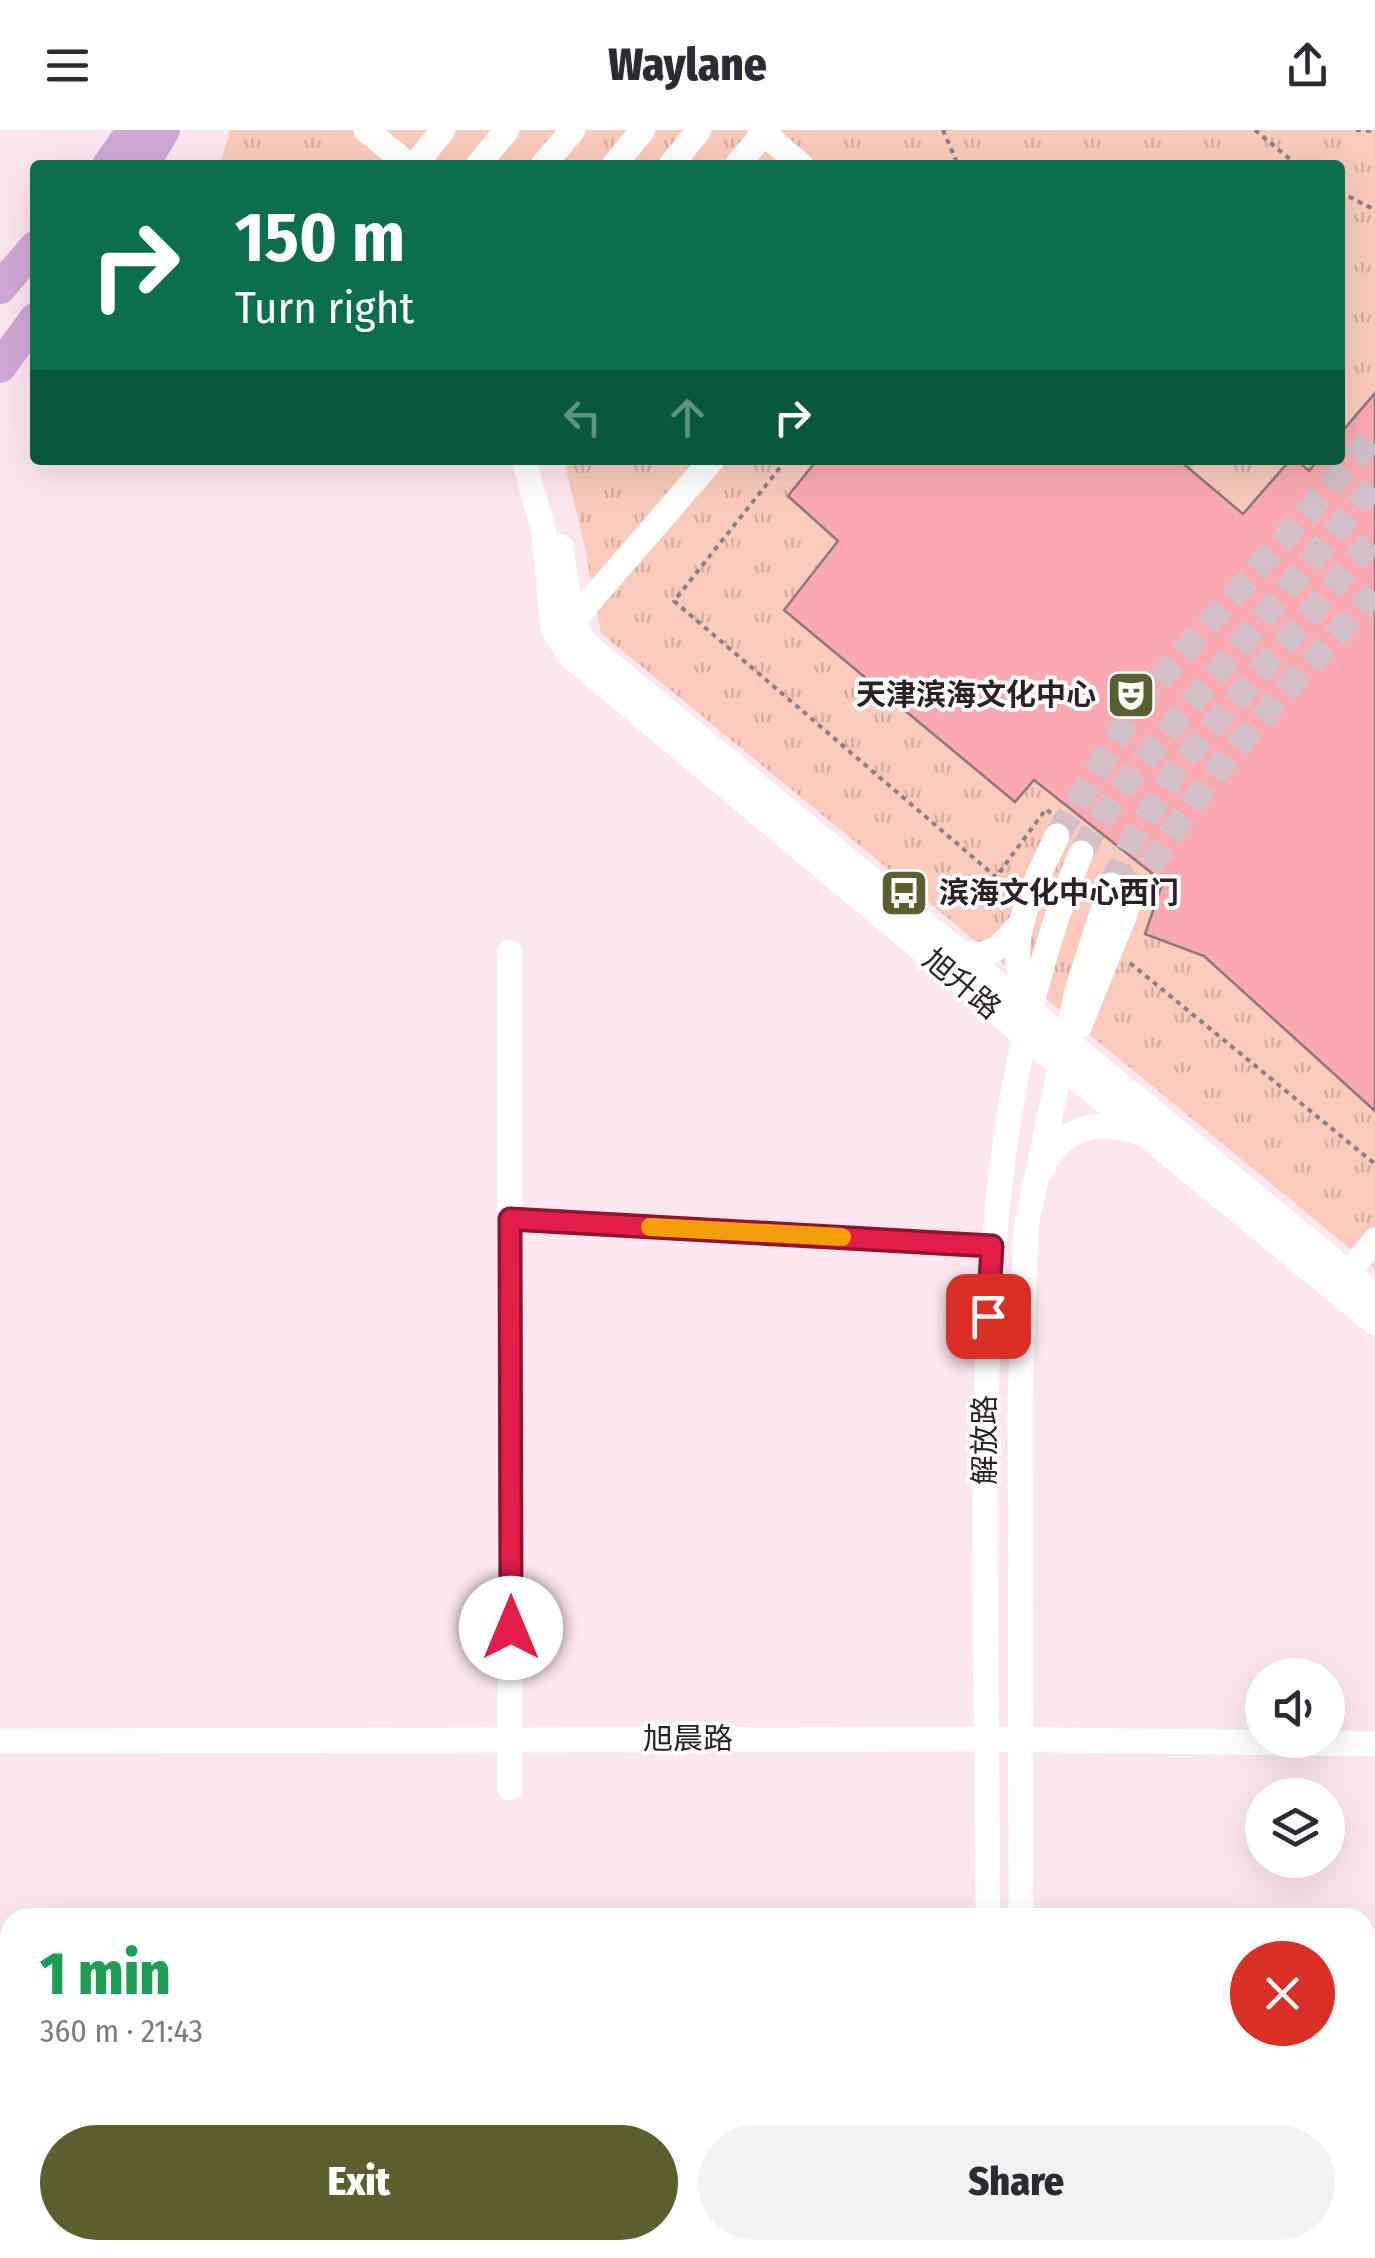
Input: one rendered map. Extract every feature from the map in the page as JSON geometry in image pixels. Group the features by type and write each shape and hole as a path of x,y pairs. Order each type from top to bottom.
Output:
{"main road":[{"path":"127,158 164,130"},
{"path":"0,288 30,252"},
{"path":"0,367 30,327"}],"street":[{"path":"416,160 443,130"},
{"path":"482,160 507,130"},
{"path":"548,160 573,130"},
{"path":"618,160 643,130"},
{"path":"675,160 699,130"},
{"path":"371,132 406,160"},
{"path":"741,160 762,132 796,160"},
{"path":"525,465 544,533 551,618 564,630"},
{"path":"541,465 557,523 564,630"},
{"path":"564,630 708,465"},
{"name":"旭升路","path":"564,630 587,645 954,952 1028,1025"},
{"name":"旭升路","path":"564,630 582,666 1063,1051 1342,1281 1374,1314"},
{"path":"1028,1025 1018,967 1023,921 1057,836"},
{"name":"解放路","path":"988,1908 985,1386 992,1246 1002,1156 1028,1025 1055,923 1082,854"},
{"path":"1063,1051 1084,1021 1121,892"},
{"path":"954,952 986,956 1023,921"},
{"path":"510,952 510,1788"},
{"name":"旭升路","path":"1063,1051 1151,1137 1342,1281"},
{"name":"解放路","path":"1021,1908 1021,1335 1026,1226 1063,1051"},
{"path":"1034,1190 1049,1154 1073,1132 1109,1125 1151,1137"},
{"path":"510,1219 992,1246"},
{"path":"1342,1281 1375,1240"},
{"name":"旭晨路","path":"0,1741 1020,1740 1375,1744"}],"path":[{"path":"943,130 956,160"},
{"path":"1255,130 1290,160"},
{"path":"1356,130 1375,132"},
{"path":"1345,195 1375,210"},
{"path":"782,465 674,602 996,877 1046,809"},
{"path":"1121,956 1375,1164"}],"green space":[{"path":"230,130 1375,130 1375,1269 601,633 565,465 1345,465 1345,160 221,160"}],"building":[{"name":"天津滨海文化中心","path":"1375,393 1375,1111 1204,956 1145,934 1163,882 1034,780 1015,802 784,610 838,541 788,496 813,465 1185,465 1243,514 1286,465 1302,465 1309,471 1314,465 1345,465 1345,428"}],"tunnel":[{"path":"1057,836 1126,722 1150,690 1375,435"},
{"path":"1081,853 1136,769 1375,484"},
{"path":"1111,885 1137,833 1178,767 1375,537"},
{"path":"1131,899 1156,856 1213,776 1375,592"}],"slow traffic":[{"path":"650,1227 842,1237"}],"place":[{"name":"天津滨海文化中心","path":"1131,695"},
{"name":"滨海文化中心西门","path":"904,893"}],"route":[{"path":"511,1628 510,1219 992,1246 988,1316"}]}
